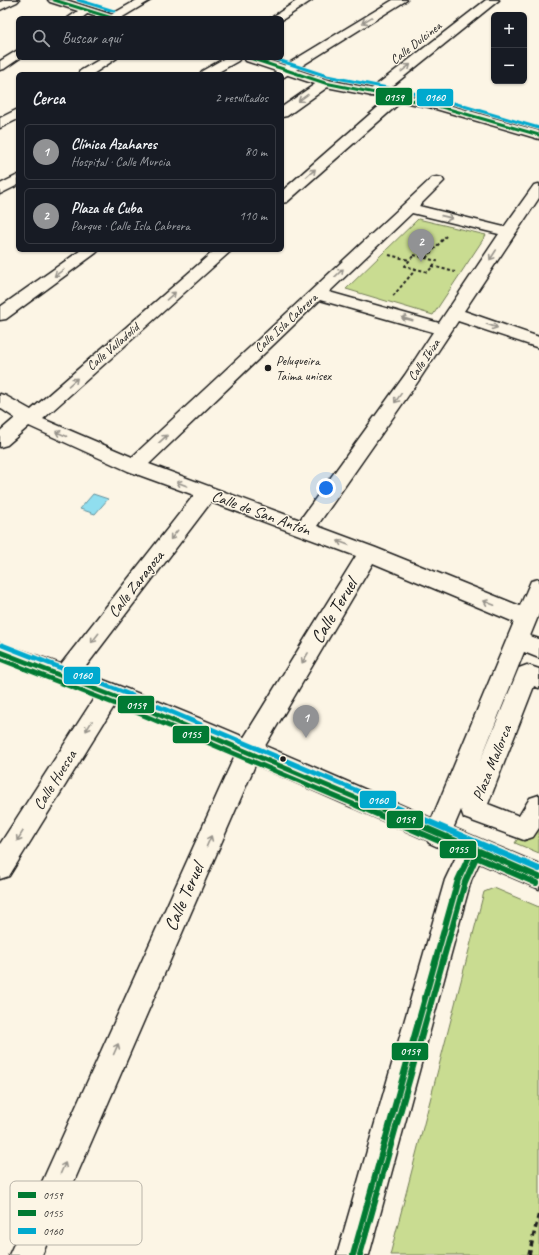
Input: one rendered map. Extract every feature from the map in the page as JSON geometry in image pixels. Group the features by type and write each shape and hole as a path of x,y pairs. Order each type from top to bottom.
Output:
{"street":[{"path":"0,7 13,0"},
{"path":"54,0 85,11 105,16"},
{"path":"117,16 145,0"},
{"path":"280,16 306,0"},
{"path":"255,60 283,72 401,0"},
{"name":"Calle Dulcinea","path":"375,93 493,0"},
{"path":"77,16 85,11"},
{"path":"0,66 16,55"},
{"path":"87,72 108,60"},
{"path":"210,72 230,60"},
{"path":"284,72 325,83 431,104 539,135"},
{"path":"284,112 325,83"},
{"path":"284,197 398,97"},
{"path":"0,124 16,114"},
{"path":"1,188 16,181"},
{"name":"Calle Isla Cabrera","path":"135,466 436,181"},
{"name":"Calle Ibiza","path":"304,529 444,330 508,232 539,188"},
{"path":"409,208 508,232"},
{"path":"0,315 88,252"},
{"name":"Calle Valladolid","path":"0,441 27,418 37,414 222,252"},
{"path":"317,294 444,330"},
{"path":"455,314 539,343"},
{"name":"Calle de San Antón","path":"0,400 38,424 135,466 206,494 369,553 525,618"},
{"name":"Calle Zaragoza","path":"66,675 206,494"},
{"name":"Calle Teruel","path":"58,1181 249,751 369,553"},
{"name":"Plaza Mallorca","path":"438,835 529,644 525,618 539,587"},
{"path":"0,652 66,675 249,751 472,850 539,877"},
{"name":"Plaza Mallorca","path":"539,679 527,674 473,810 524,829 539,806"},
{"name":"Calle Huesca","path":"0,868 110,693"},
{"path":"353,1255 458,880 472,850"},
{"name":"Calle Teruel","path":"25,1255 29,1245"}],"path":[{"path":"426,258 460,220"},
{"path":"414,255 437,261 428,272 416,269 405,266 414,255"},
{"path":"379,312 416,269"},
{"path":"528,1255 539,1213"}],"green space":[{"path":"418,219 486,235 433,315 346,289"},
{"path":"539,806 539,853 515,843"},
{"path":"494,888 539,907 539,1255 390,1255 484,892"}],"water":[{"path":"93,494 108,499 95,514 80,509"}],"transit line":[{"name":"0159","path":"54,0 106,16"},
{"name":"0160","path":"78,0 114,11"},
{"name":"0159","path":"256,60 325,83 431,104 539,135"},
{"name":"0160","path":"278,60 327,76 433,97 539,128"},
{"name":"0160","path":"2,645 138,698 539,869"},
{"name":"0159","path":"0,652 204,733 539,877"},
{"name":"0155","path":"0,659 136,712 536,883"},
{"name":"0159","path":"353,1255 458,880 472,850"},
{"name":"0155","path":"360,1255 465,882 478,853"}],"place":[{"name":"Plaza de Cuba","path":"421,262"},
{"name":"Peluqueira Taima unisex","path":"268,368"},
{"name":"Clínica Azahares","path":"306,738"}]}
